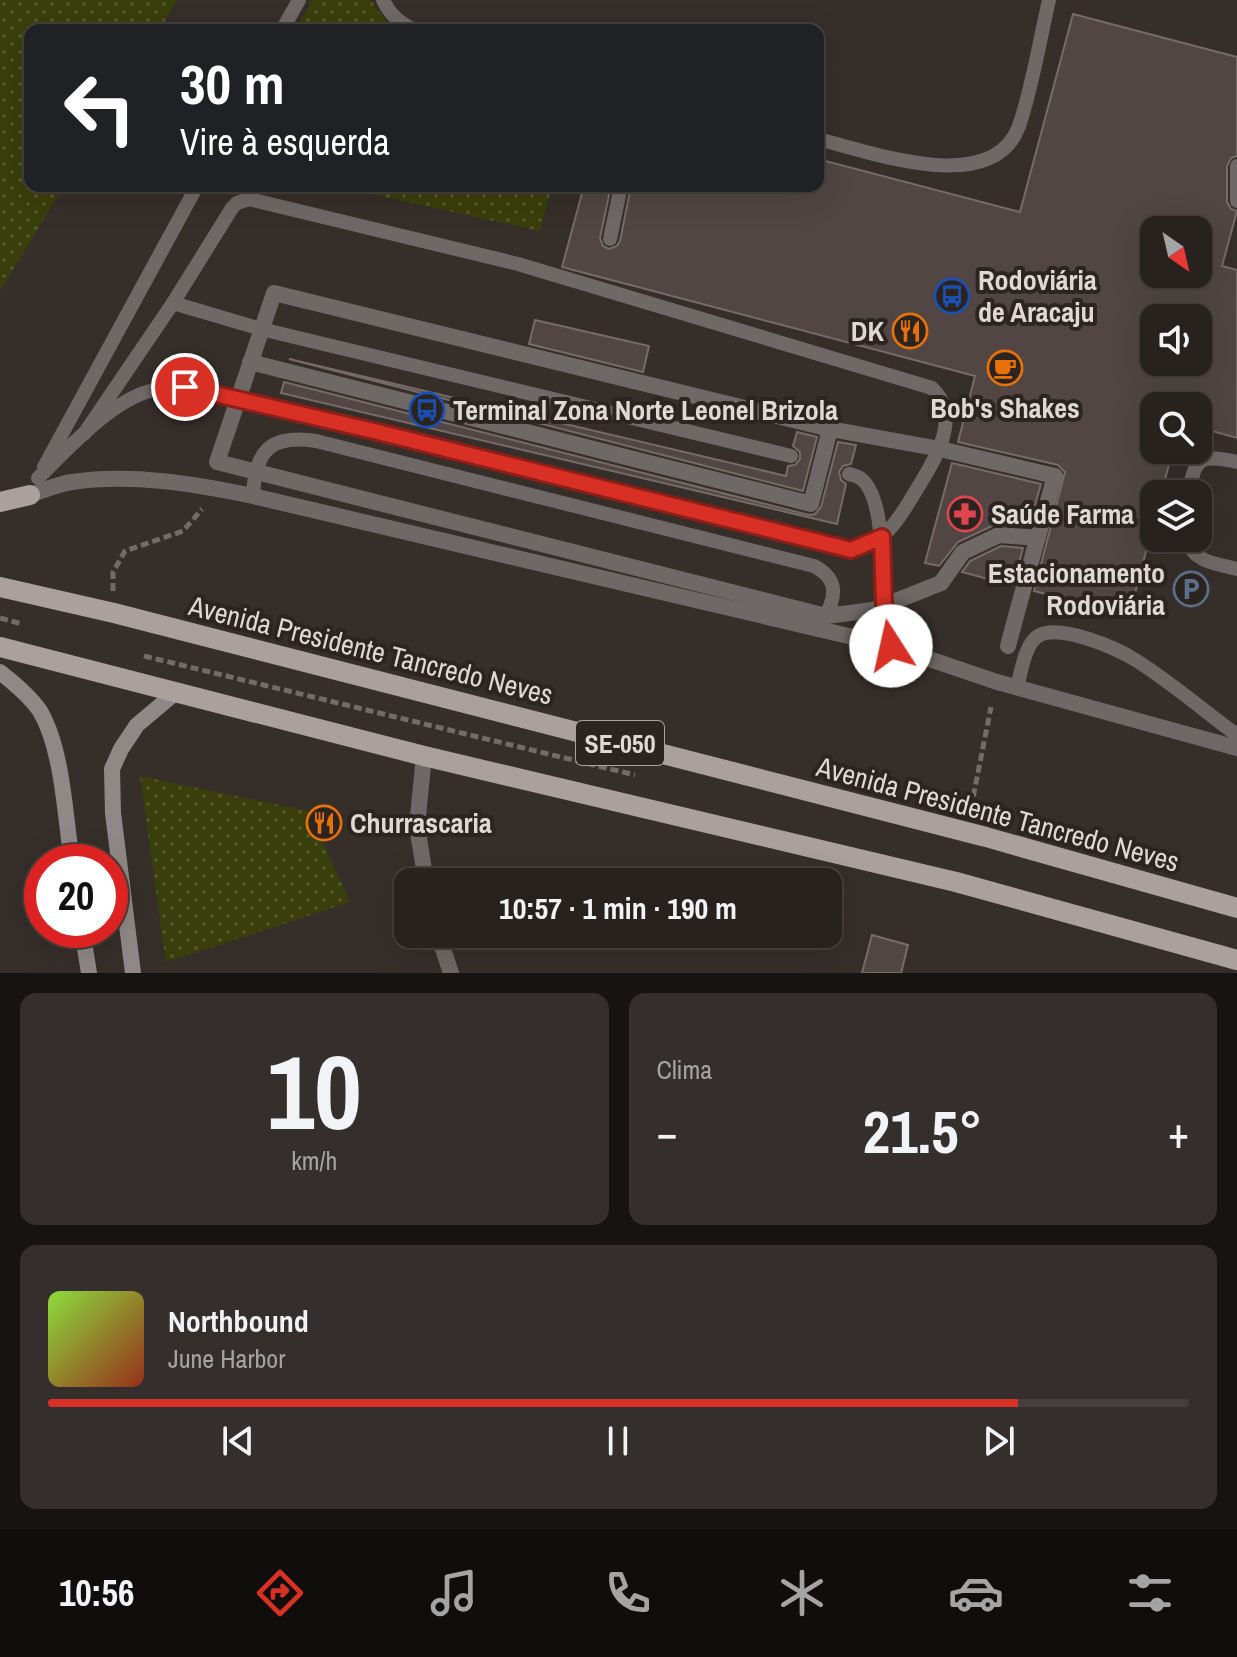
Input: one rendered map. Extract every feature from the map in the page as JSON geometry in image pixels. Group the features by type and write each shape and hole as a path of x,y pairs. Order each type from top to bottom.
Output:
{"main road":[{"path":"0,502 34,487"},
{"name":"Avenida Presidente Tancredo Neves","path":"0,587 114,613 986,837 1237,908"},
{"name":"SE-050","path":"0,647 424,756 956,882 1237,960"}],"street":[{"path":"1008,646 1055,476 940,449 830,429 274,293 217,462 822,623 1017,687 1237,748"},
{"path":"250,362 811,504 830,429"},
{"path":"34,487 91,480 182,484 253,496 822,623 873,610 941,583 963,552 999,535 1038,538"},
{"path":"0,672 39,710 48,729 57,759 69,844"},
{"path":"133,973 113,813 112,769 137,725 175,693"},
{"path":"424,756 417,826 424,868"},
{"path":"85,948 89,973"},
{"path":"443,948 451,973"}],"lane":[{"path":"285,24 299,0"},
{"path":"383,0 389,13 401,24"},
{"path":"824,140 919,164 973,165 1000,153 1019,126 1049,0"},
{"path":"1237,166 1237,201"},
{"path":"34,487 194,192"},
{"path":"610,239 620,192"},
{"path":"34,487 84,434 121,405 153,390 185,387 851,550 882,537 906,508 940,449 945,412 941,399 932,388 518,264 249,199 232,208 173,303 84,434"},
{"path":"173,303 261,329 791,456"},
{"path":"253,496 262,453 280,440 297,438 316,441 803,562 825,571 831,579 834,596 822,623"},
{"path":"1191,480 1197,463 1213,457 1237,462"},
{"path":"849,474 860,478 870,490 882,537 884,604 891,646"},
{"path":"1192,552 1200,560 1237,569"},
{"path":"1017,687 1032,641 1054,630 1101,644 1136,660 1237,735"}],"path":[{"path":"114,613 113,572 125,551 183,531 203,508"},
{"path":"0,618 30,626"},
{"path":"137,654 640,776"},
{"path":"970,813 991,707"}],"green space":[{"path":"0,0 177,0 163,24 24,24 24,192 60,192 0,291"},
{"path":"312,0 370,0 388,24 299,24"},
{"path":"362,192 550,192 540,231"},
{"path":"140,776 308,811 350,902 166,962"}],"building":[{"name":"Rodoviária de Aracaju","path":"1073,14 1237,57 1237,156 1231,158 1227,166 1227,202 1231,209 1237,211 1222,266 1237,270 1237,438 1212,431 1212,392 1140,392 1140,464 1169,464 1165,480 1140,480 1140,552 1146,552 1129,616 1034,591 1065,472 1058,465 958,442 975,376 562,267 582,192 610,192 600,238 603,246 609,249 620,241 630,192 824,192 824,161 1020,212"},
{"path":"535,320 649,346 643,372 529,344"},
{"path":"289,359 786,476 788,466 795,465 800,459 800,452 793,446 797,432 817,437 803,491"},
{"path":"284,382 809,515 815,514 821,507 838,442 856,445 851,464 843,466 839,472 846,484 837,524 281,393"},
{"path":"952,463 1041,484 1029,526 994,525 958,542 939,566 925,563"},
{"path":"1001,546 1023,548 1013,586 962,572 970,561"},
{"path":"872,935 908,945 901,973 862,973"}],"place":[{"name":"Rodoviária de Aracaju","path":"952,296"},
{"name":"DK","path":"910,331"},
{"name":"Bob's Shakes","path":"1005,368"},
{"name":"Terminal Zona Norte Leonel Brizola","path":"427,410"},
{"name":"Saúde Farma","path":"965,514"},
{"name":"Estacionamento Rodoviária","path":"1191,589"},
{"name":"Churrascaria","path":"324,823"}],"route":[{"path":"185,387 851,550 882,537 884,604 891,646"}]}
